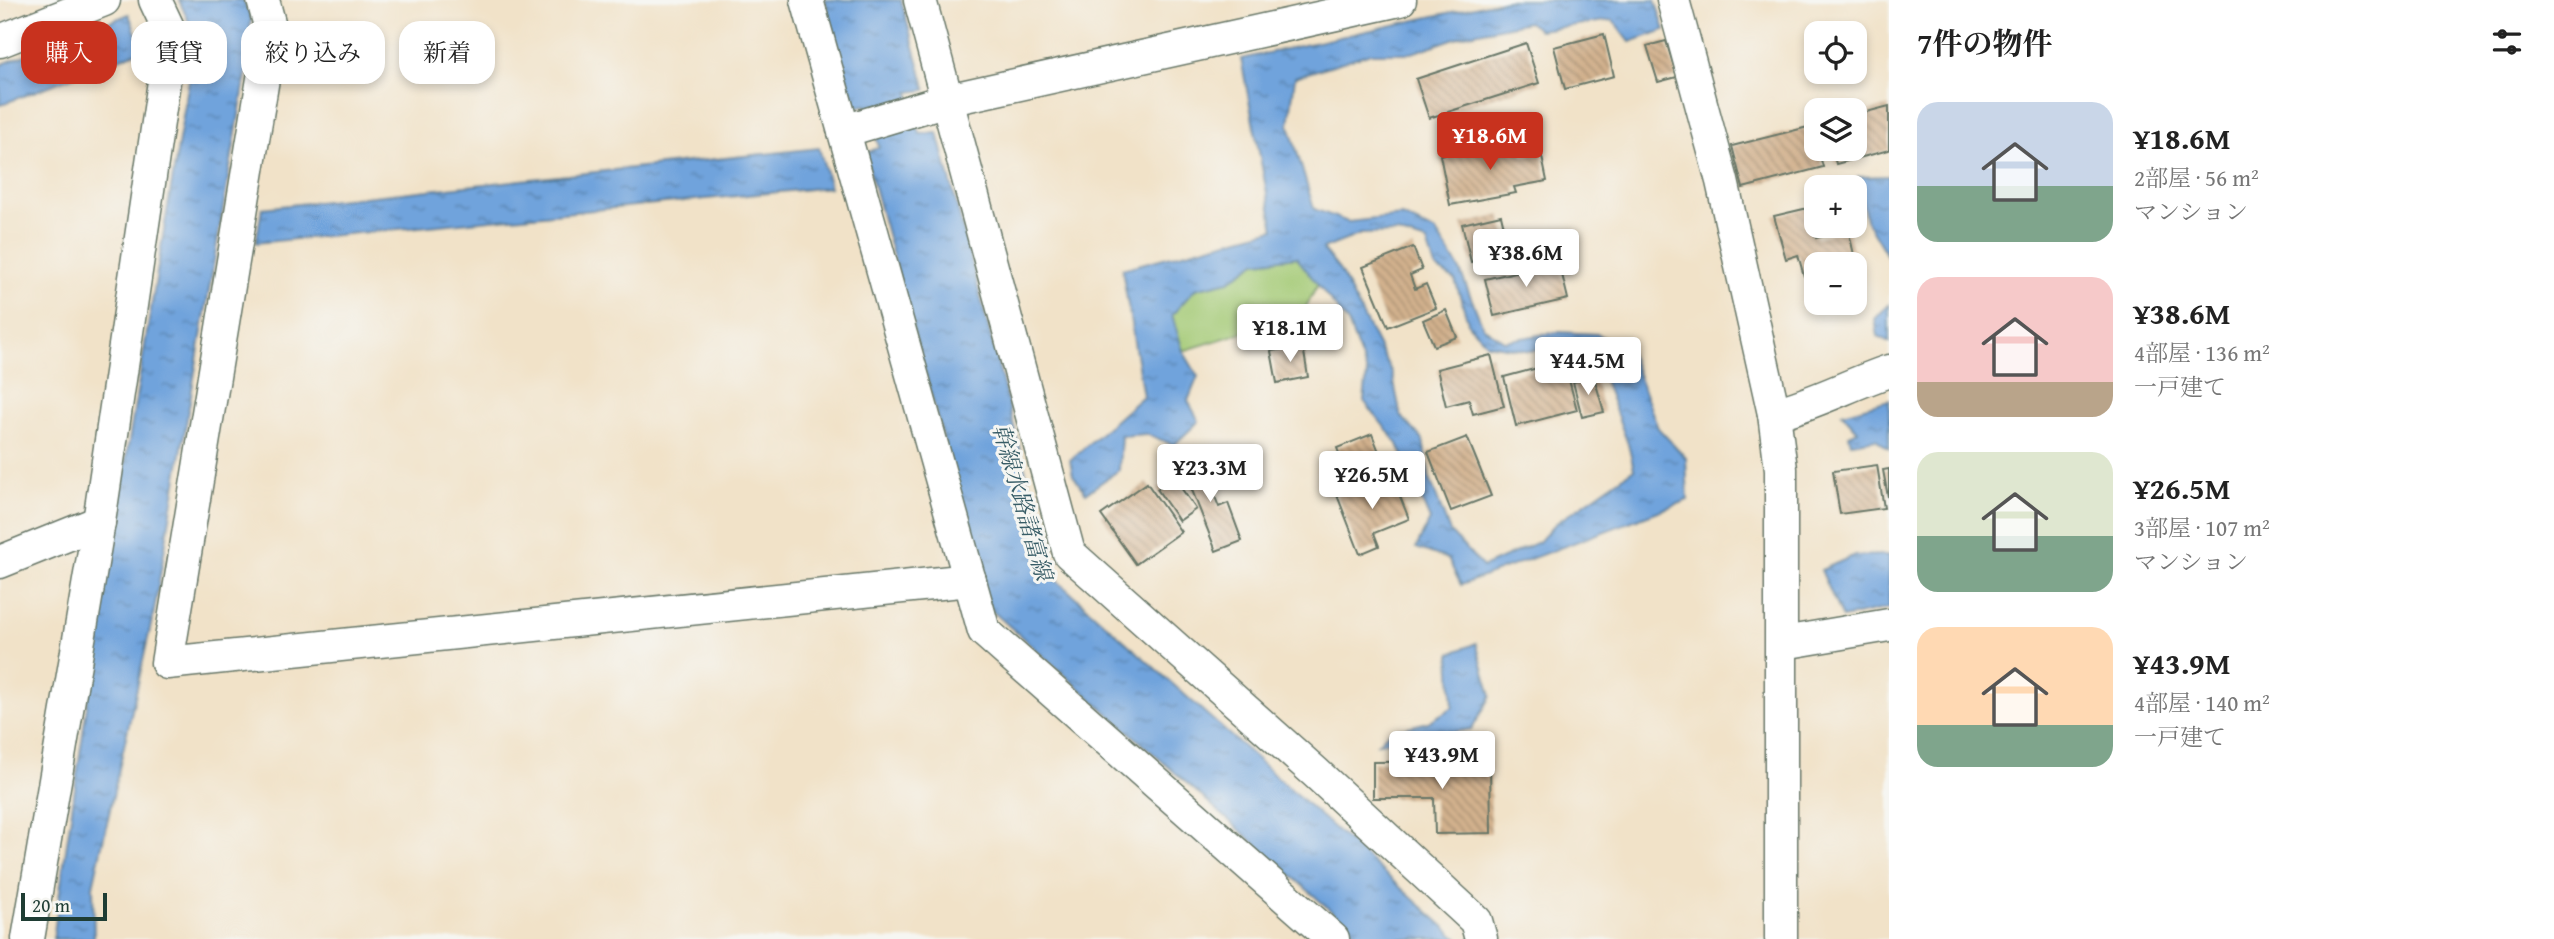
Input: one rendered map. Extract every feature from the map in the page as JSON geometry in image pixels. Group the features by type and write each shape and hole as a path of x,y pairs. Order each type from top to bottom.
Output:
{"street":[{"path":"0,41 104,0"},
{"path":"28,939 99,522 171,34 155,0"},
{"path":"263,0 271,30 167,663 970,580"},
{"path":"807,0 855,128 984,631 1333,939"},
{"path":"920,0 933,105 1069,553 1316,772 1476,921 1481,939"},
{"path":"855,128 933,105 1400,0"},
{"path":"1674,0 1722,181 1774,414 1784,497 1781,939"},
{"path":"1774,414 1806,406 1855,382 1889,371"},
{"path":"0,562 99,522"},
{"path":"1783,643 1889,625"}],"green space":[{"path":"1296,257 1319,283 1302,314 1183,351 1172,315 1195,289 1229,281 1256,262"}],"water":[{"path":"179,0 243,0 251,17 251,21 241,21 241,84 244,84 154,611 93,886 94,939 53,939 102,603 188,84 227,84 227,21 188,21"},
{"name":"幹線水路諸富線","path":"825,0 901,0 926,90 909,92 920,134 938,133 1053,577 1458,939 1363,939 990,609 865,154 879,147 866,105 855,107"},
{"path":"1506,0 1655,0 1665,30 1630,42 1613,20 1539,30 1528,22 1464,35 1412,53 1371,53 1295,77 1289,125 1314,209 1348,222 1402,216 1436,232 1459,268 1483,327 1504,341 1558,332 1597,334 1629,351 1658,428 1686,458 1688,500 1461,585 1448,559 1416,548 1430,520 1398,444 1364,401 1367,373 1348,323 1296,257 1256,262 1229,281 1195,289 1172,315 1183,351 1198,376 1188,401 1199,421 1174,445 1146,434 1121,436 1119,470 1086,493 1073,475 1070,460 1143,396 1122,269 1274,229 1241,59","holes":["1397,233 1427,242 1435,267 1455,280 1469,325 1487,344 1531,351 1562,343 1593,351 1628,444 1634,469 1555,524 1539,542 1483,567 1450,532 1429,477 1423,440 1401,416 1392,373 1340,271 1323,249 1361,234"]},
{"path":"129,14 132,21 131,54 117,60 117,21 111,21"},
{"path":"21,57 21,84 54,84 0,105 0,65"},
{"path":"819,148 830,187 256,243 262,208"},
{"path":"1889,176 1889,259 1867,222 1867,177"},
{"path":"1889,304 1889,342 1878,336 1875,319"},
{"path":"1889,400 1889,449 1876,439 1851,443 1849,435 1858,431 1842,413"},
{"path":"1889,555 1889,608 1842,618 1821,570 1853,556"},
{"path":"1476,643 1491,696 1472,729 1378,743 1389,732 1428,722 1453,707 1450,654"}],"building":[{"path":"1604,34 1614,76 1565,89 1554,47"},
{"path":"1666,41 1677,77 1658,82 1647,46"},
{"path":"1526,43 1539,83 1429,118 1416,79"},
{"path":"1889,106 1889,150 1867,156 1867,112"},
{"path":"1804,128 1804,161 1821,161 1823,167 1743,188 1732,146"},
{"path":"1520,140 1523,156 1541,152 1547,181 1514,187 1516,193 1450,205 1440,155"},
{"path":"1804,209 1804,238 1850,238 1853,252 1804,252 1804,276 1798,255 1786,259 1774,216"},
{"path":"1501,215 1510,253 1471,262 1462,224"},
{"path":"1413,247 1422,270 1410,275 1415,289 1426,284 1436,308 1388,327 1363,267"},
{"path":"1559,262 1568,299 1494,316 1485,279"},
{"path":"1446,310 1457,337 1434,346 1423,320"},
{"path":"1303,346 1308,377 1277,383 1271,351"},
{"path":"1491,355 1504,406 1473,414 1469,400 1446,406 1437,369"},
{"path":"1564,361 1577,410 1516,426 1504,377"},
{"path":"1594,377 1604,412 1582,417 1573,382"},
{"path":"1372,434 1385,467 1350,481 1337,448"},
{"path":"1467,437 1491,496 1451,511 1428,452"},
{"path":"1197,450 1219,507 1228,503 1242,541 1216,551 1179,457"},
{"path":"1877,465 1884,508 1840,514 1833,471"},
{"path":"1889,469 1889,497 1888,497 1883,470"},
{"path":"1391,474 1409,519 1374,533 1379,546 1360,554 1337,495"},
{"path":"1174,478 1196,509 1179,521 1157,489"},
{"path":"1147,483 1181,532 1136,564 1101,515"},
{"path":"1490,761 1491,833 1435,834 1434,798 1373,798 1373,762"}]}
